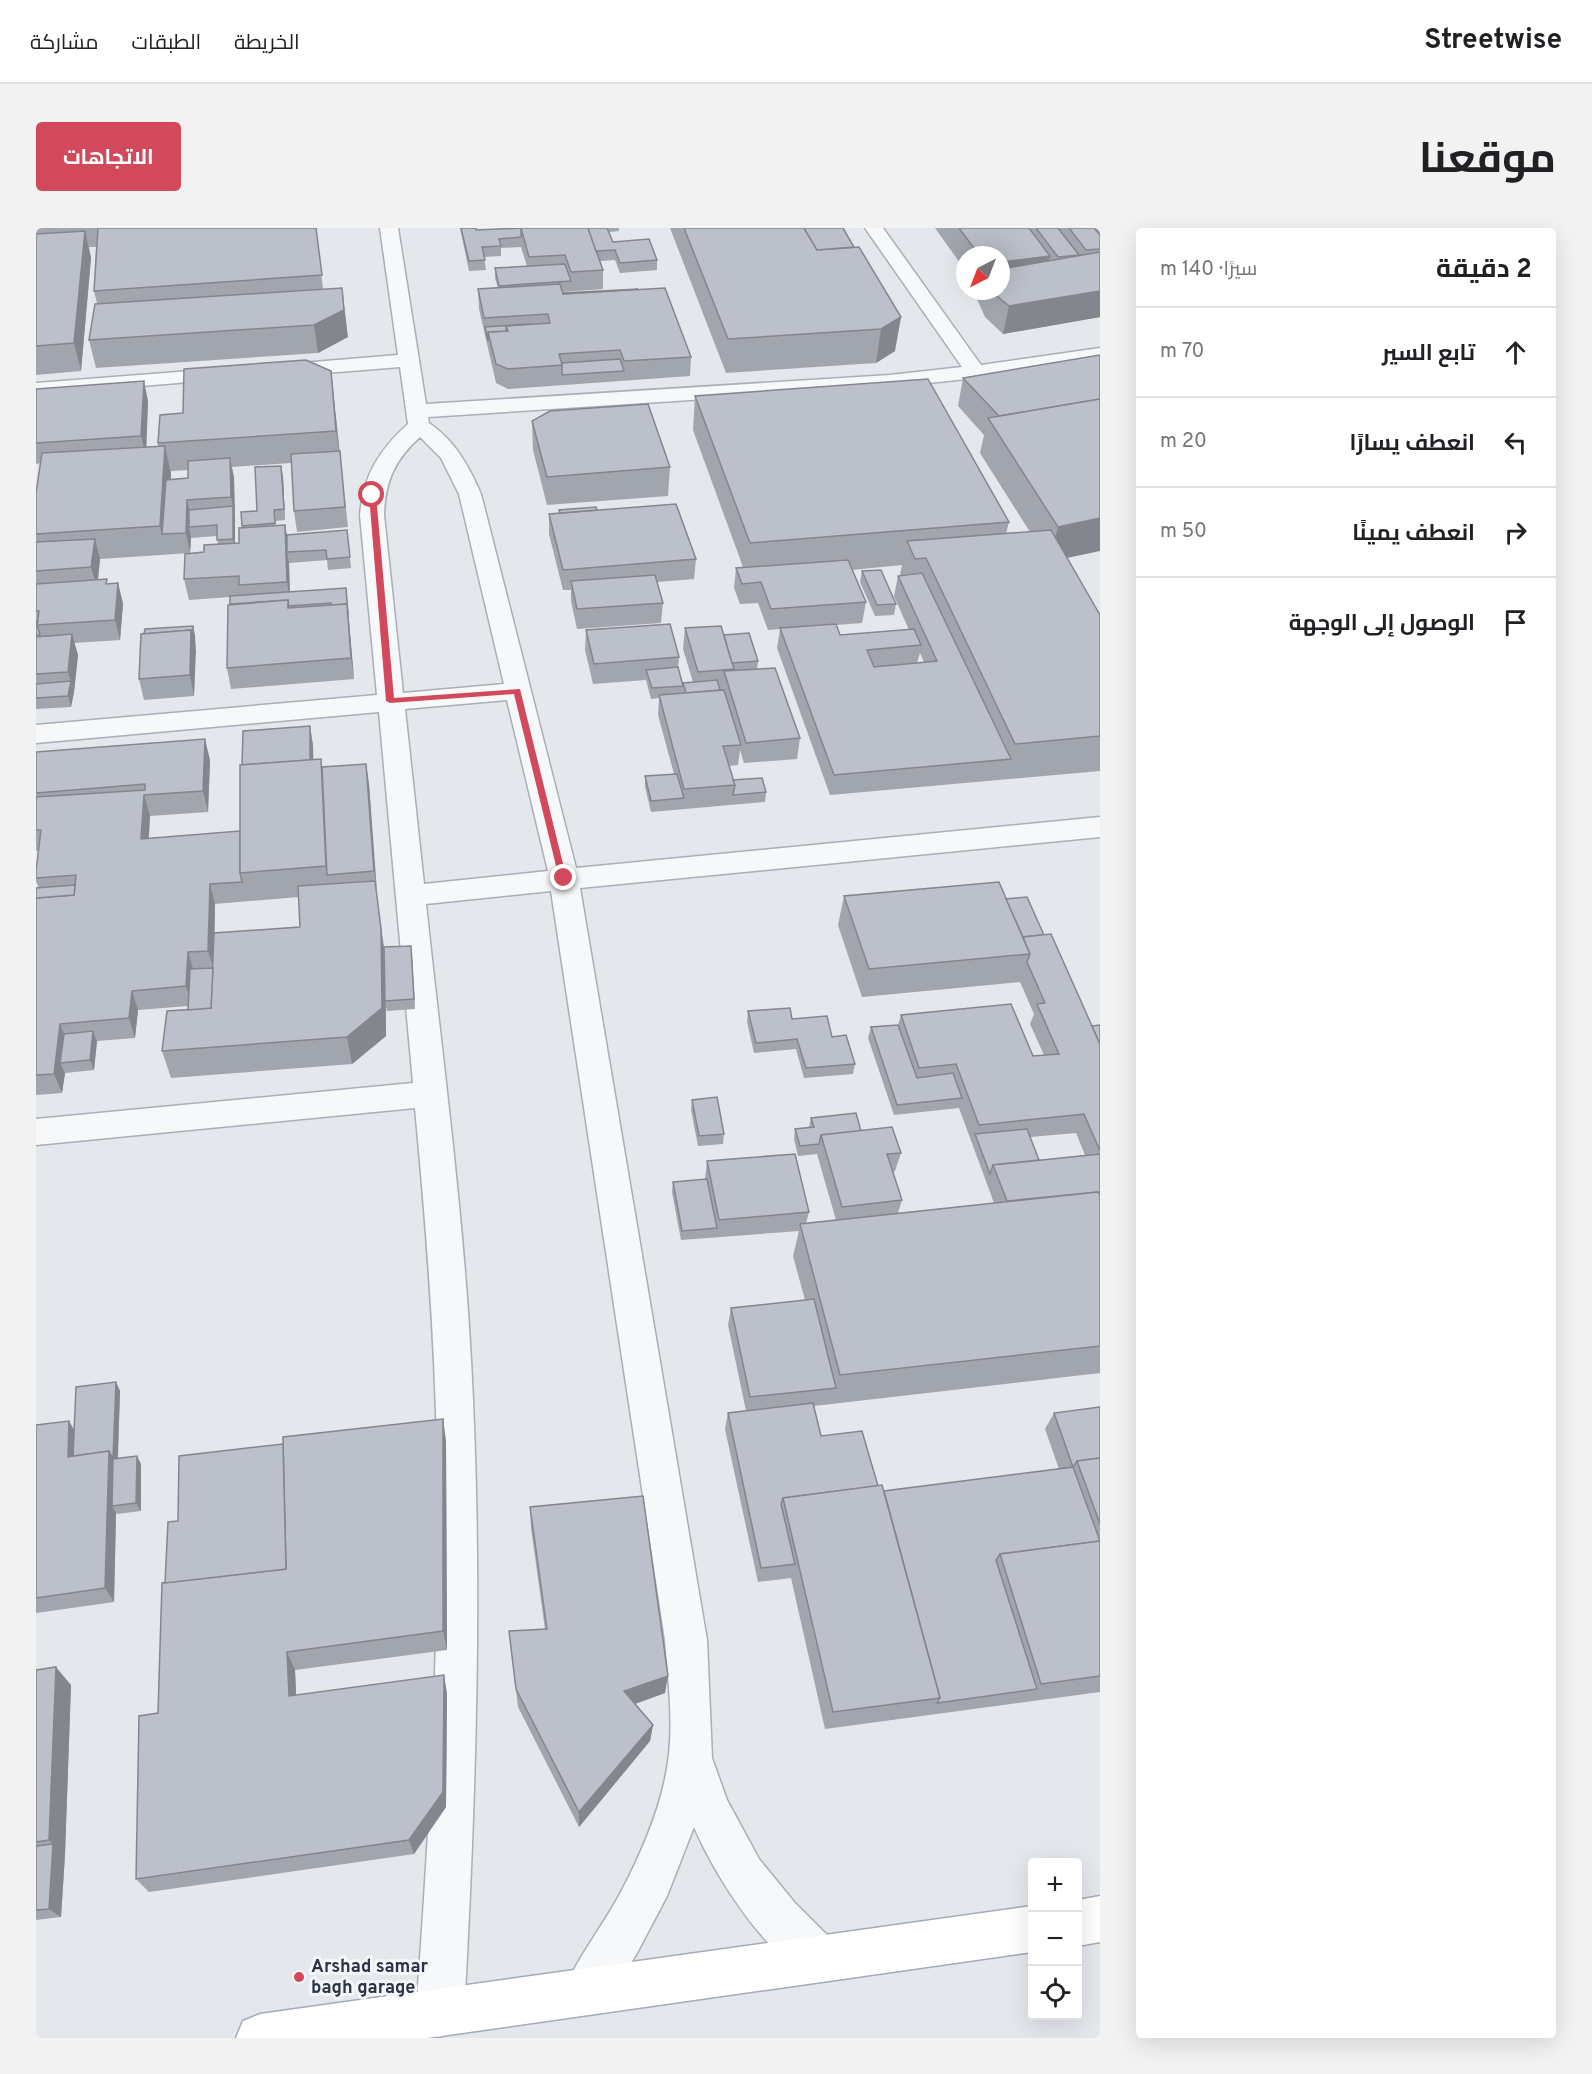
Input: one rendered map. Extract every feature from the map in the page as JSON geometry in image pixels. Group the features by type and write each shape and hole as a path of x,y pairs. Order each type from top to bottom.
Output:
{"main road":[{"path":"1082,1922 1100,1919"},
{"path":"260,2038 1028,1930"}],"lane":[{"path":"389,228 418,418 445,447 462,474 470,494 564,878 686,1640 690,1697 690,1757 676,1814 643,1900 617,1947 587,1991"},
{"path":"874,228 976,372"},
{"path":"440,2013 451,1849 459,1570 447,1266 390,701 372,495 377,476 387,458 418,418 976,372 1100,354"},
{"path":"36,389 409,360"},
{"path":"36,734 517,691"},
{"path":"410,896 564,878 792,859 1100,827"},
{"path":"36,1132 430,1094"},
{"path":"690,1757 705,1800 725,1844 746,1878 783,1924 819,1959"}],"building":[{"path":"98,228 316,228 322,275 94,291"},
{"path":"461,228 476,228 476,230 521,228 521,237 499,239 501,246 482,247 485,260 469,261"},
{"path":"521,228 588,228 603,270 571,272 565,255 529,257"},
{"path":"588,228 607,228 613,242 649,239 657,260 620,263 615,250 596,251"},
{"path":"684,228 804,228 817,250 859,247 901,317 881,329 728,339"},
{"path":"804,228 843,228 854,247 817,250"},
{"path":"959,228 1029,228 1050,256 1010,261 1010,246 972,246"},
{"path":"1036,228 1058,228 1079,255 1058,257"},
{"path":"1069,228 1094,228 1100,235 1100,249 1086,250"},
{"path":"85,231 74,343 36,346 36,234"},
{"path":"1100,252 1100,291 1009,306 1002,300 1010,300 1010,267"},
{"path":"565,264 571,281 499,286 495,268"},
{"path":"560,284 563,294 665,288 691,357 624,361 620,350 559,354 562,365 508,369 496,364 488,332 508,331 506,326 550,323 548,314 484,318 478,289"},
{"path":"342,288 344,310 314,325 89,340 95,304"},
{"path":"638,289 563,294 563,293"},
{"path":"530,324 506,326 506,331 488,332 488,341 485,327"},
{"path":"1100,355 1100,399 999,416 963,378"},
{"path":"620,359 624,371 562,375 562,363"},
{"path":"306,360 331,371 336,431 158,443 160,415 183,413 184,369"},
{"path":"928,379 1009,522 750,543 695,396"},
{"path":"144,381 141,436 36,443 36,389"},
{"path":"1100,399 1100,518 1058,527 988,418"},
{"path":"648,404 670,467 547,477 532,421 550,411"},
{"path":"165,446 160,526 36,534 36,493 42,453"},
{"path":"340,451 345,507 294,511 291,454"},
{"path":"230,458 231,497 187,500 186,533 162,534 166,480 188,478 188,461"},
{"path":"281,466 284,509 274,510 275,523 242,526 241,512 257,511 255,467"},
{"path":"676,504 696,559 563,570 549,514"},
{"path":"233,506 233,539 217,540 217,525 189,527 189,510"},
{"path":"596,507 597,510 560,513 559,510"},
{"path":"285,525 287,582 239,585 239,576 184,579 185,554 204,552 204,545 239,543 239,528"},
{"path":"347,530 350,557 327,559 326,550 287,552 287,535"},
{"path":"1051,530 1100,615 1100,736 1015,744 926,558 915,559 907,541"},
{"path":"95,539 91,567 36,571 36,542"},
{"path":"848,560 866,602 771,609 761,582 742,584 736,568"},
{"path":"881,570 896,604 877,605 862,571"},
{"path":"922,573 1011,759 834,775 780,628 836,624 840,635 914,629 921,645 867,650 874,667 937,661 898,576"},
{"path":"655,575 663,603 577,609 571,581"},
{"path":"107,579 106,584 118,583 115,620 37,625 39,611 36,611 36,584"},
{"path":"346,588 348,614 347,604 331,605 331,603 289,606 289,608 288,600 230,604 230,596"},
{"path":"288,600 288,608 347,604 351,658 227,668 228,605"},
{"path":"36,621 38,621 40,635 36,635"},
{"path":"670,624 679,657 594,664 586,630"},
{"path":"193,626 193,640 191,630 144,634 145,629"},
{"path":"721,626 734,669 698,672 685,628"},
{"path":"191,630 190,675 139,679 141,634"},
{"path":"749,633 758,661 732,663 724,635"},
{"path":"72,634 68,672 36,674 36,637"},
{"path":"678,667 683,686 652,688 646,670"},
{"path":"775,668 800,738 746,743 724,671"},
{"path":"717,680 720,690 686,693 683,683"},
{"path":"71,681 68,696 36,698 36,684"},
{"path":"724,690 741,745 723,746 735,785 684,789 659,695"},
{"path":"310,726 310,760 242,765 243,731"},
{"path":"205,739 203,791 144,795 141,839 240,831 242,882 210,884 208,951 188,952 186,986 132,991 129,1018 60,1024 54,1074 36,1075 36,898 74,895 76,875 36,878 41,830 36,830 36,797 145,790 145,784 36,793 36,752"},
{"path":"321,759 326,866 240,873 240,765"},
{"path":"366,764 374,871 327,875 322,767"},
{"path":"677,774 684,798 651,801 645,776"},
{"path":"762,778 766,792 733,795 735,785 733,780"},
{"path":"375,881 381,929 382,1008 347,1037 162,1051 167,1011 211,1008 214,933 300,927 298,886"},
{"path":"999,882 1030,954 869,969 844,896"},
{"path":"75,885 74,895 36,898 36,888"},
{"path":"1027,897 1044,935 1023,937 1006,899"},
{"path":"1051,934 1100,1044 1100,1151 1084,1114 979,1125 956,1064 919,1068 901,1015 1011,1004 1033,1056 1059,1054 1037,1004 1045,1003 1027,962 1030,954 1023,937"},
{"path":"411,946 414,999 385,1001 384,947"},
{"path":"213,968 211,1008 188,1010 190,969"},
{"path":"790,1008 792,1019 827,1016 832,1037 846,1035 855,1064 806,1068 797,1039 756,1043 748,1011"},
{"path":"898,1025 917,1078 953,1073 962,1098 897,1105 871,1027"},
{"path":"1100,1025 1100,1044 1092,1026"},
{"path":"93,1031 90,1060 60,1063 64,1034"},
{"path":"717,1097 724,1134 699,1136 692,1100"},
{"path":"856,1113 861,1131 821,1135 819,1144 800,1146 795,1129 814,1127 811,1118"},
{"path":"892,1127 901,1153 887,1154 902,1200 842,1207 821,1135"},
{"path":"1027,1129 1039,1160 993,1165 990,1174 975,1134"},
{"path":"795,1154 809,1212 719,1220 707,1161"},
{"path":"1100,1154 1100,1195 1098,1192 1007,1201 993,1165"},
{"path":"707,1179 717,1228 682,1231 673,1182"},
{"path":"1098,1192 1100,1195 1100,1346 840,1375 800,1224"},
{"path":"814,1299 836,1388 750,1397 731,1308"},
{"path":"116,1382 113,1459 109,1451 73,1456 76,1387"},
{"path":"813,1403 821,1436 862,1431 878,1486 783,1498 781,1504 795,1564 761,1568 728,1413"},
{"path":"1100,1407 1100,1458 1077,1461 1073,1467 1054,1413"},
{"path":"443,1419 443,1631 287,1652 289,1696 444,1675 443,1792 409,1840 136,1879 139,1716 158,1713 162,1583 286,1569 283,1437"},
{"path":"69,1421 68,1457 109,1451 105,1588 36,1598 36,1425"},
{"path":"283,1444 286,1569 165,1583 168,1522 178,1521 179,1456"},
{"path":"137,1456 136,1503 112,1506 113,1459"},
{"path":"1100,1458 1100,1524 1077,1461"},
{"path":"1073,1467 1100,1541 1000,1554 996,1560 1037,1689 937,1703 940,1698 884,1491"},
{"path":"882,1485 940,1698 833,1712 783,1498"},
{"path":"643,1496 668,1676 624,1691 653,1725 579,1812 516,1689 509,1631 547,1629 530,1507"},
{"path":"1100,1541 1100,1676 1041,1684 1000,1554"},
{"path":"56,1667 49,1840 36,1842 36,1670"},
{"path":"53,1844 49,1909 36,1910 36,1846"}],"place":[{"name":"Arshad samar bagh garage","path":"299,1977"}],"route":[{"path":"372,495 390,701 517,691 564,878"}]}
